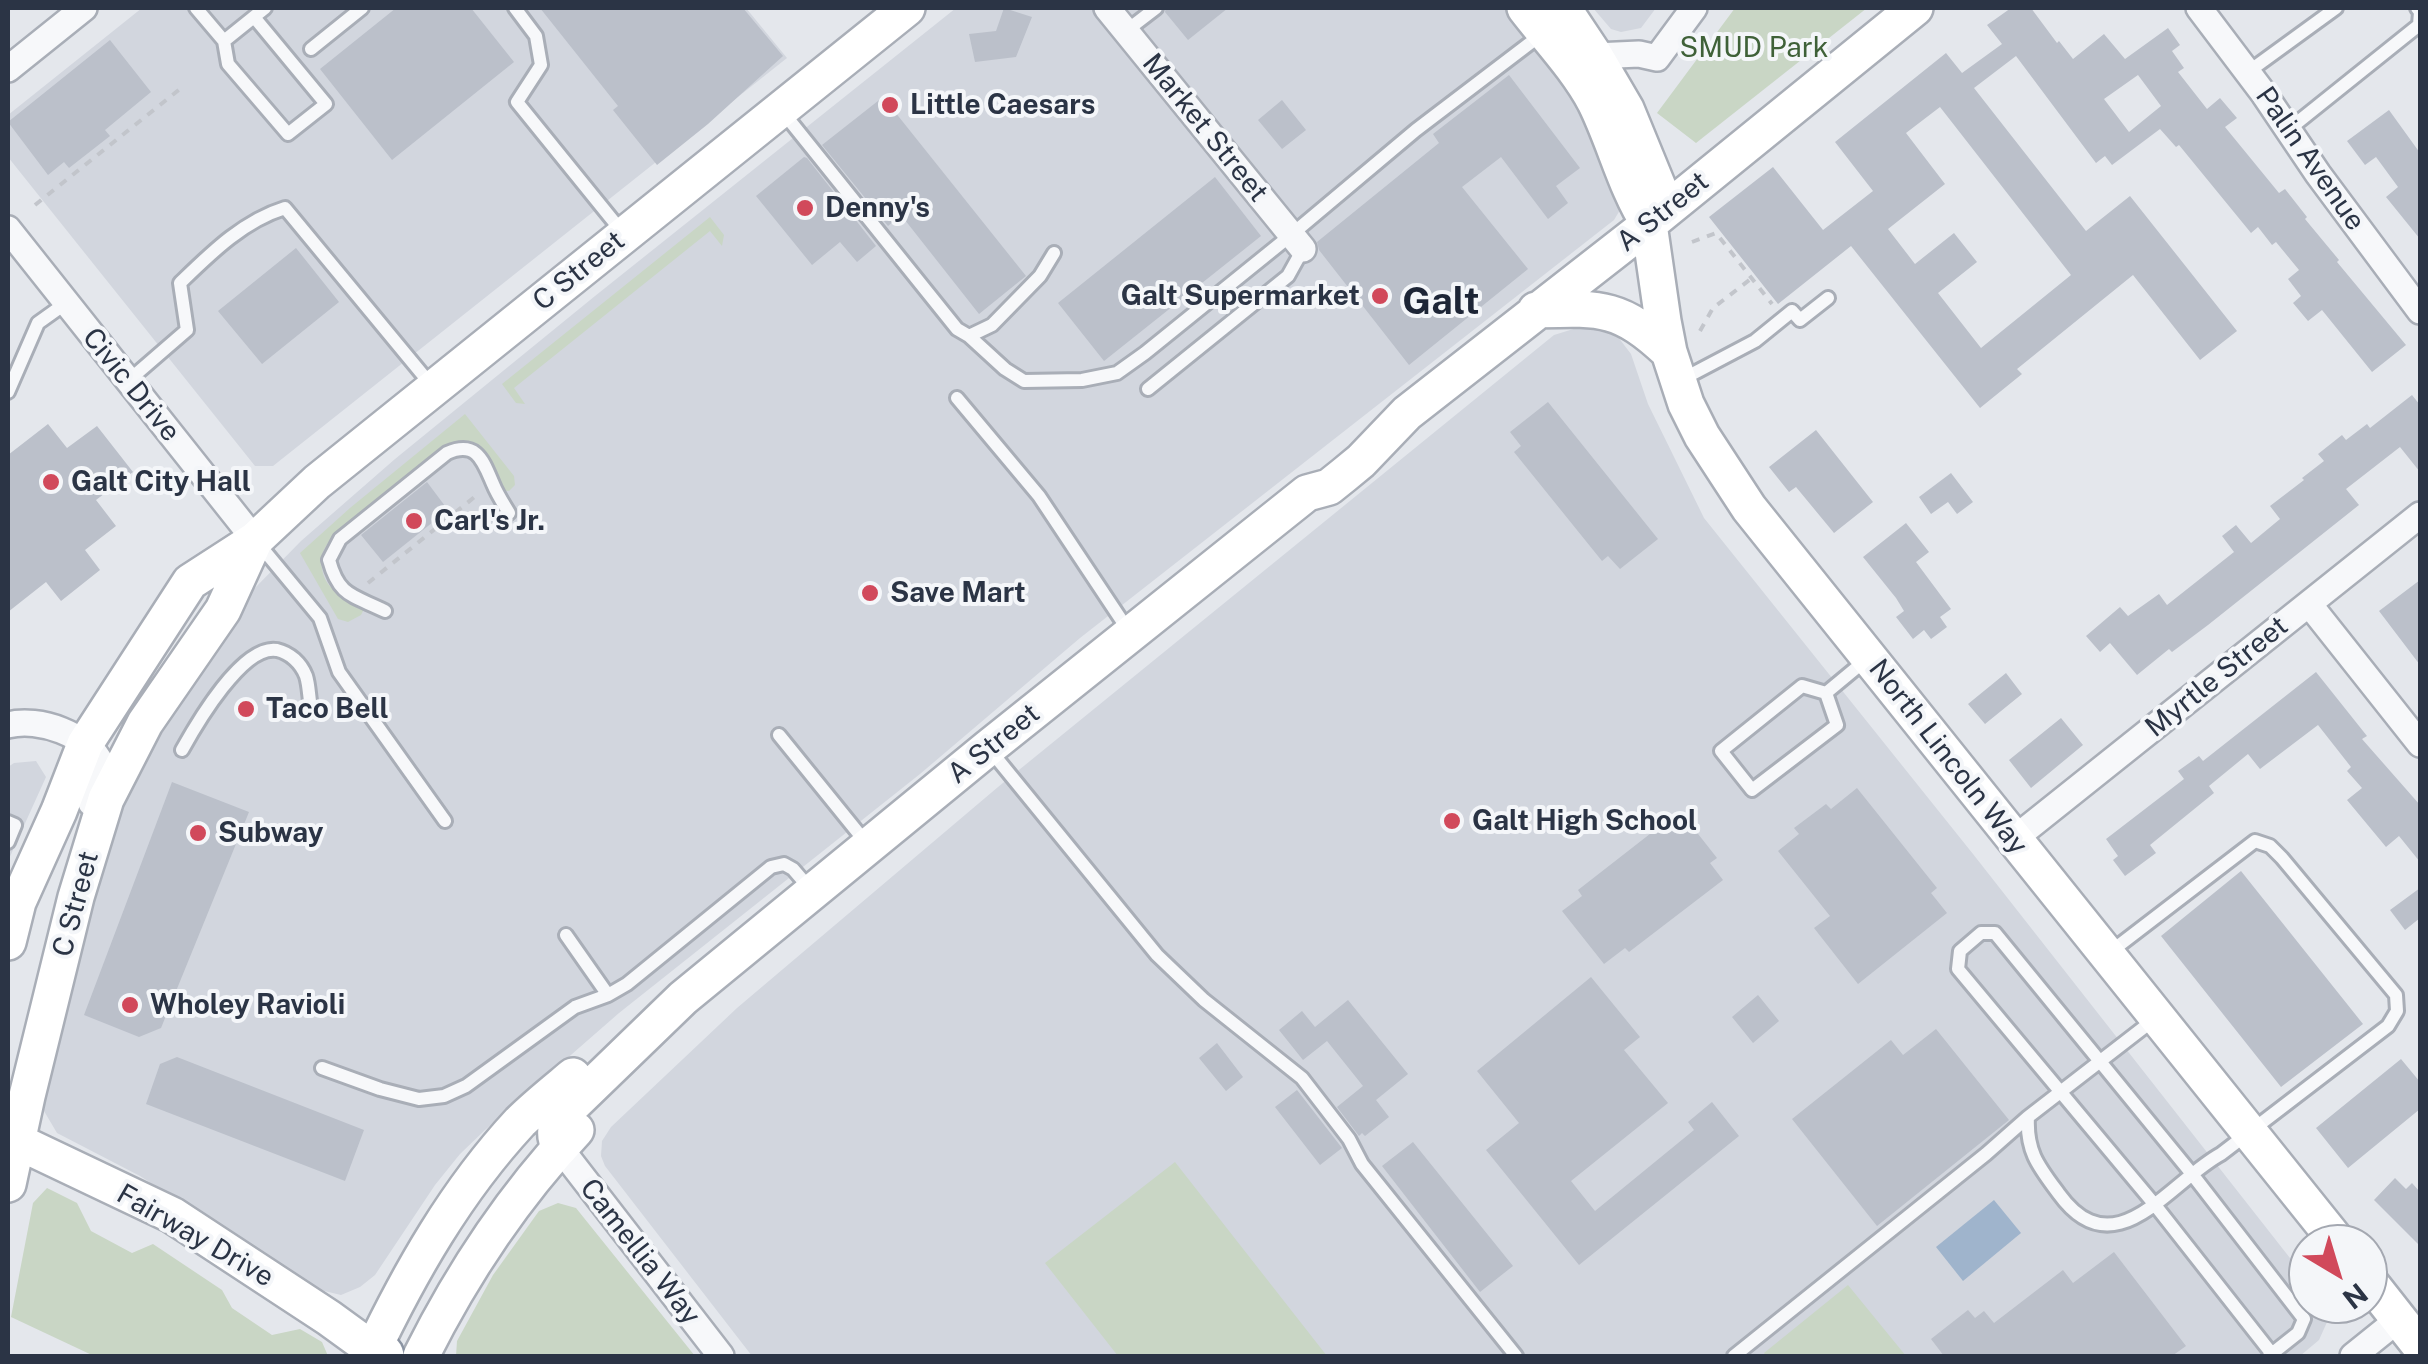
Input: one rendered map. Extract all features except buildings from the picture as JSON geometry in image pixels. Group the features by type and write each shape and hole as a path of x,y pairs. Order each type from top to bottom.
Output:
{"main road":[{"name":"C Street","path":"8,942 18,902 84,744 190,582 255,540 317,482 907,8"},
{"name":"A Street","path":"375,1354 440,1224 522,1120 628,1028 683,998 1307,494 1329,487 1362,462 1407,414 1916,8"},
{"path":"1544,16 1592,98 1634,200 1649,224"},
{"path":"1544,16 1596,56 1626,108 1658,187 1649,224"},
{"name":"North Lincoln Way","path":"1649,224 1662,321 1674,367 1702,436 1722,471 2323,1224"},
{"path":"1536,310 1605,311 1645,329 1674,367"},
{"name":"C Street","path":"8,1184 12,1139 106,799 145,723 223,610 255,540"},
{"name":"A Street","path":"421,1356 490,1239 560,1148 650,1054 683,998"},
{"name":"Fairway Drive","path":"12,1139 172,1216 330,1318 375,1354"},
{"path":"2388,1305 2410,1332"}],"street":[{"path":"8,68 84,8"},
{"name":"Market Street","path":"1107,8 1297,242"},
{"path":"1596,56 1639,54 1657,58 1694,8"},
{"name":"Palin Avenue","path":"2199,8 2420,310"},
{"name":"Civic Drive","path":"8,229 255,540"},
{"name":"Myrtle Street","path":"2014,840 2420,515"},
{"path":"2308,604 2420,744"},
{"path":"8,726 39,724 59,730 94,752 102,765 68,873 76,897"},
{"name":"Camellia Way","path":"560,1148 721,1356"},
{"path":"2353,1356 2410,1332"}],"lane":[{"path":"196,8 224,41 228,64 288,134 326,104 254,17"},
{"path":"224,41 266,8"},
{"path":"310,49 362,8"},
{"path":"515,8 536,36 541,64 517,102 625,235"},
{"path":"1126,32 1156,8"},
{"path":"2248,72 2336,8"},
{"path":"2288,130 2419,25 2417,8"},
{"path":"780,110 957,329 1024,380 1082,380 1117,372 1297,242 1544,16"},
{"path":"128,381 187,330 180,283 219,245 267,214 285,208 434,388"},
{"path":"1148,389 1288,276 1297,242"},
{"path":"970,336 992,325 1040,276 1054,253"},
{"path":"1674,367 1755,340 1792,311 1800,320 1828,298"},
{"path":"8,392 38,323 66,303"},
{"path":"957,398 1038,496 1130,634"},
{"path":"385,611 335,582 330,560 340,538 458,448 474,451 486,464 509,513"},
{"path":"255,540 320,618 339,672 445,821"},
{"path":"182,750 199,718 238,670 268,649 285,652 297,662 306,676 311,708"},
{"path":"1826,693 1869,658"},
{"path":"1802,686 1826,693 1837,726 1752,790 1721,750 1802,686"},
{"path":"779,736 870,847"},
{"path":"988,748 1156,955 1204,1000 1302,1078 1349,1139 1362,1164 1516,1356"},
{"path":"8,822 16,825 8,842"},
{"path":"2028,1117 2027,1138 2034,1161 2065,1203 2087,1221 2120,1224 2155,1206 2388,1026 2397,1011 2396,995 2282,858 2270,846 2255,841 2107,955"},
{"path":"322,1068 419,1099 444,1096 466,1086 575,1007 627,984 771,867 784,864 793,869 813,892"},
{"path":"1996,933 2100,1061 2304,1320 2298,1333 2270,1355 2155,1206 1958,969 1960,951 1981,934 1996,933"},
{"path":"566,936 608,995"},
{"path":"1734,1356 2156,1018"}],"path":[{"path":"35,205 180,88"},
{"path":"1692,242 1716,233 1776,308"},
{"path":"1700,331 1713,308 1752,278"},
{"path":"368,582 492,483"}],"shaded area":[{"path":"142,8 746,8 787,58 273,466 255,466 8,157 8,115"},
{"path":"956,8 1507,8 1596,126 1621,190 1620,210 1614,220 1080,638 920,774 619,1013 460,1154 375,1275 360,1287 341,1295 312,1288 140,1176 57,1133 44,1111 45,1094 68,983 116,811 141,760 223,628 252,591 301,541 395,459"},
{"path":"1593,8 1656,8 1641,28 1621,32 1611,29"},
{"name":"Galt High School","path":"1583,326 1606,331 1618,337 1631,354 1648,404 1704,518 2288,1256 2288,1324 2326,1324 2319,1340 2300,1356 752,1356 605,1166 602,1141 611,1127 737,1008 998,787 1554,335"},
{"path":"36,761 46,777 8,861 8,767"}],"green space":[{"name":"SMUD Park","path":"1735,8 1867,8 1696,143 1657,113"},
{"path":"710,217 724,235 722,246 710,231 514,388 525,404 516,403 502,384"},
{"path":"465,414 514,476 515,485 503,491 487,455 469,442 437,452 344,526 325,549 321,565 328,583 364,609 348,622 338,619 300,553"},
{"path":"1175,1162 1327,1356 1118,1356 1045,1263"},
{"path":"47,1188 77,1203 91,1231 132,1253 153,1244 222,1290 232,1308 272,1335 300,1329 322,1342 328,1356 94,1356 11,1317 33,1203"},
{"path":"558,1203 576,1208 695,1356 456,1356 457,1341 493,1275 539,1211"},
{"path":"1848,1285 1906,1356 1766,1356 1764,1353"}],"water":[{"path":"1994,1200 2021,1233 1963,1281 1936,1247"}],"place":[{"name":"Little Caesars","path":"890,105"},
{"name":"Denny's","path":"805,208"},
{"name":"Galt Supermarket","path":"1380,296"},
{"name":"Galt City Hall","path":"51,482"},
{"name":"Carl's Jr.","path":"414,521"},
{"name":"Save Mart","path":"870,593"},
{"name":"Taco Bell","path":"246,709"},
{"name":"Galt High School","path":"1452,821"},
{"name":"Subway","path":"198,833"},
{"name":"Wholey Ravioli","path":"130,1005"}],"district":[{"name":"Galt","path":"1441,302"}]}
